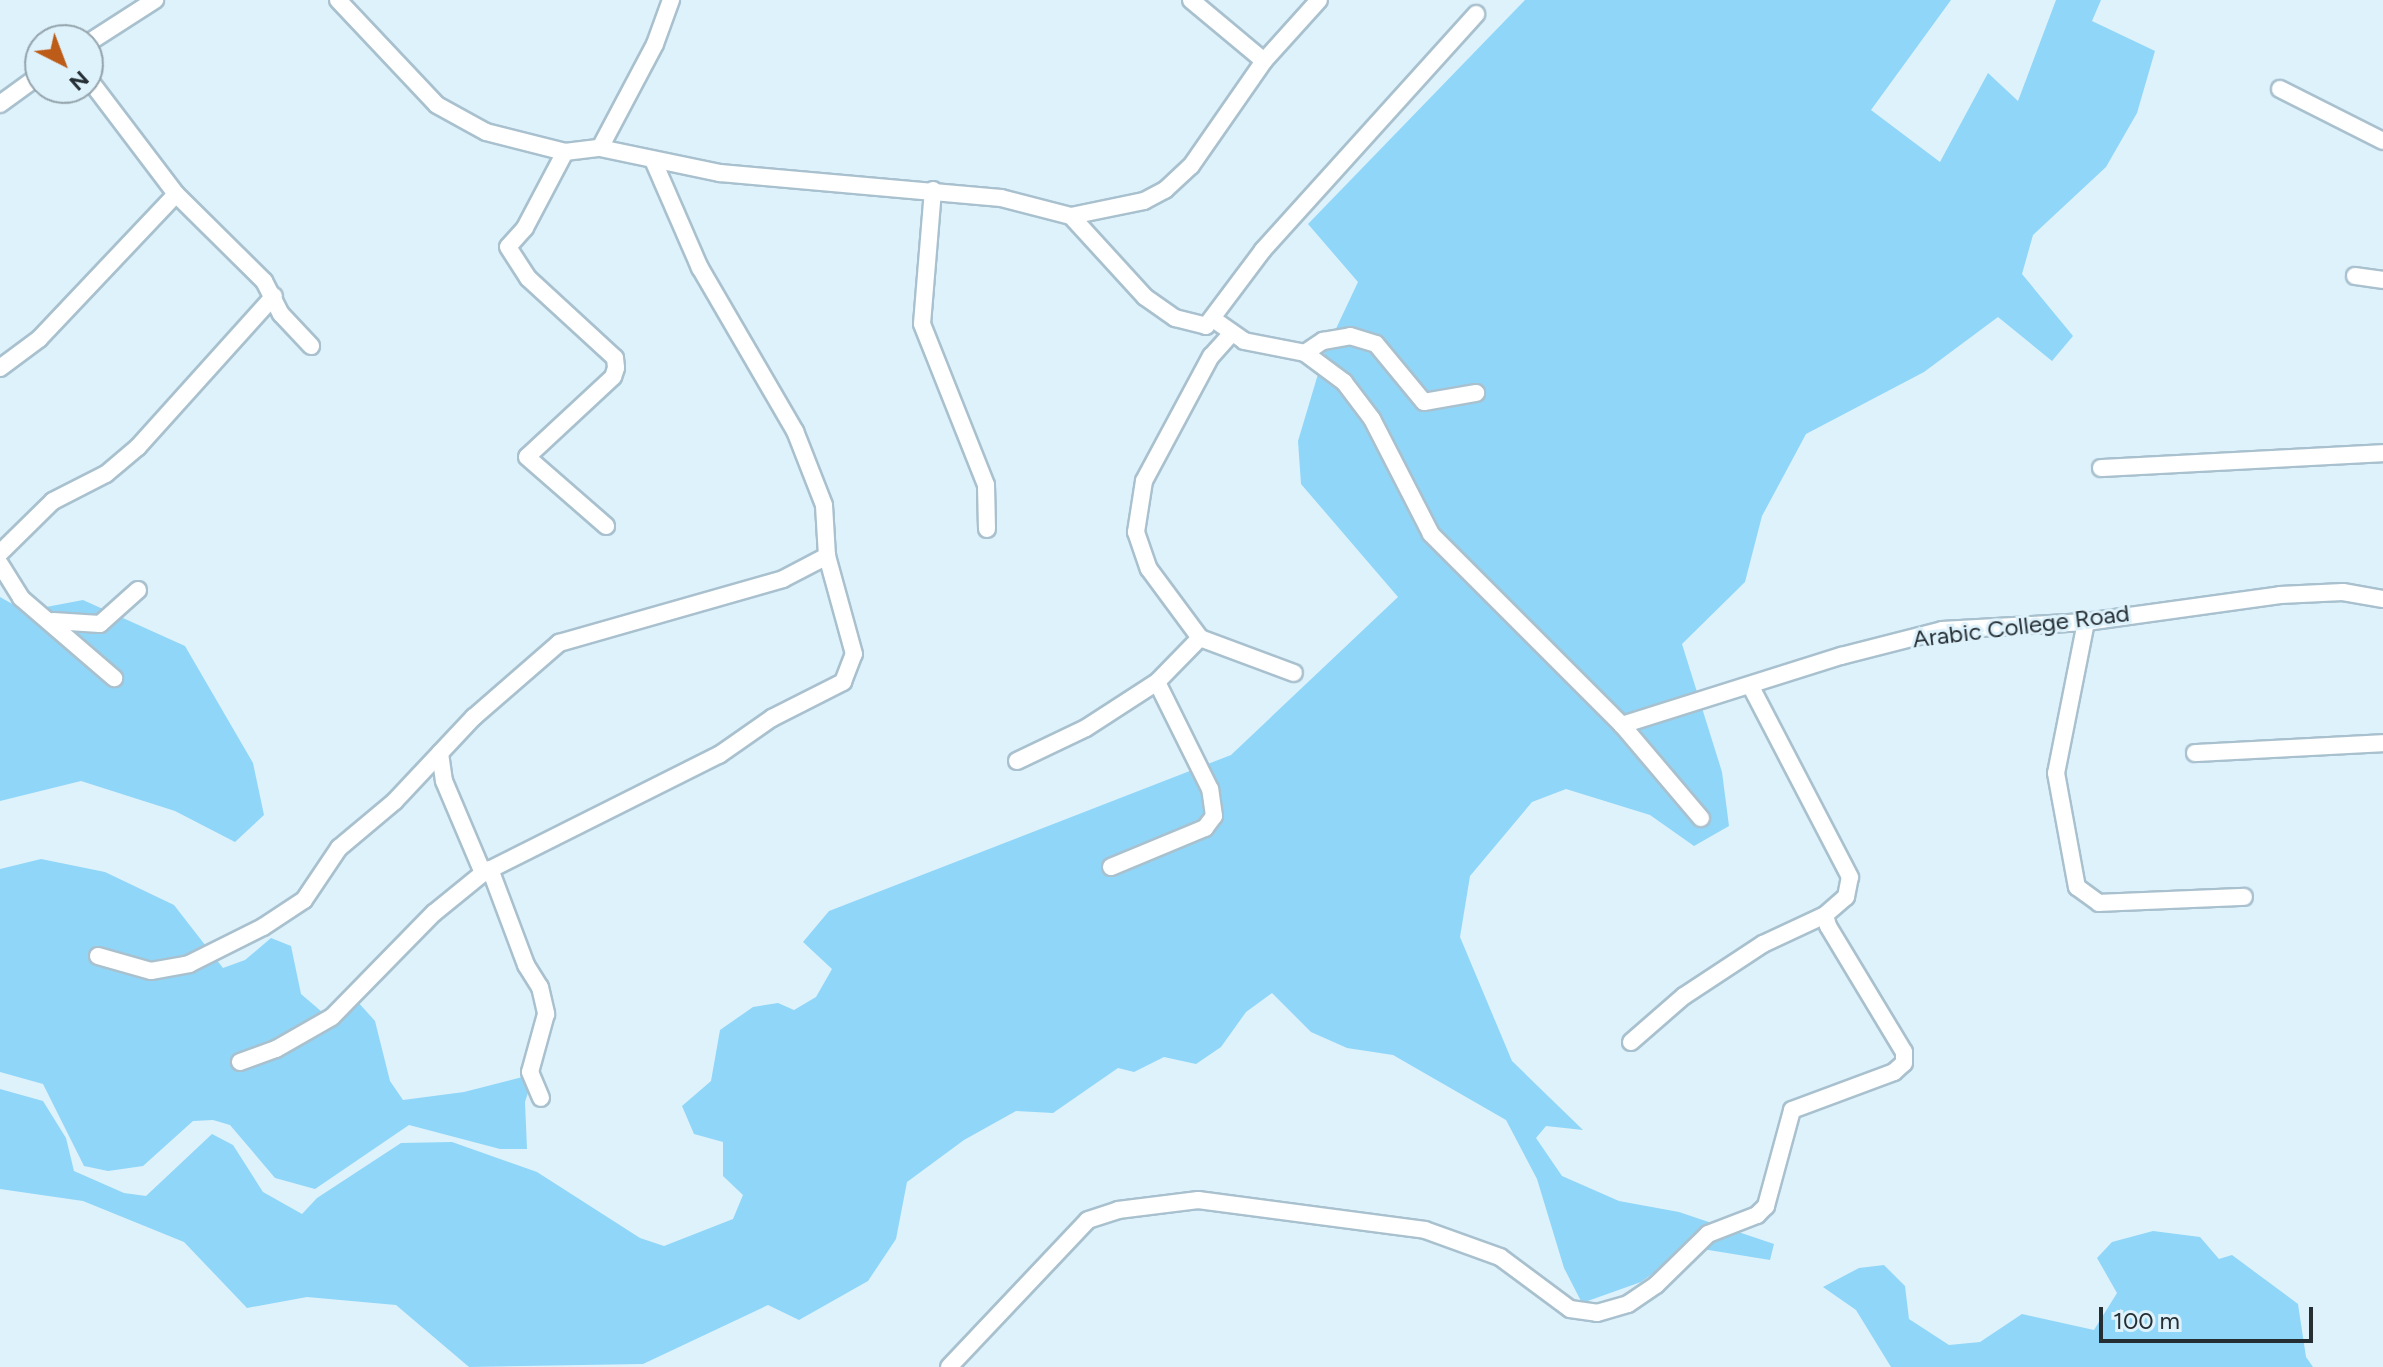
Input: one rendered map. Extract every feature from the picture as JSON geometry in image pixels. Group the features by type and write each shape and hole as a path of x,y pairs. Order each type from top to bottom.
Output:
{"street":[{"path":"104,29 130,6 155,0"},
{"path":"338,0 458,120 565,152 600,148 720,173 1001,198 1071,216 1144,201 1165,190 1191,166 1264,61 1319,0"},
{"path":"600,148 655,44 671,0"},
{"path":"1191,0 1264,61"},
{"path":"1071,216 1145,297 1197,327 1213,319 1263,250 1476,14"},
{"path":"0,104 24,87"},
{"path":"2280,89 2383,141"},
{"path":"104,99 176,194 274,296 281,314 311,346"},
{"path":"565,152 525,228 508,247 528,278 615,358 616,368 613,377 527,457 606,526"},
{"path":"240,1062 276,1049 332,1017 434,913 486,871 719,755 772,718 843,682 854,654 827,556 824,505 795,431 700,268 653,160"},
{"path":"933,190 922,324 986,485 987,529"},
{"path":"0,368 39,339 176,194"},
{"path":"2355,276 2383,280"},
{"path":"0,553 53,501 106,474 138,447 274,296"},
{"path":"1213,319 1232,333 1305,353 1344,382 1372,419 1431,534 1622,725 1701,818"},
{"path":"1232,333 1211,356 1144,481 1136,514 1141,555 1200,638 1294,673"},
{"path":"1305,353 1323,341 1350,336 1376,344 1424,402 1476,393"},
{"path":"2101,468 2383,453"},
{"path":"98,956 151,971 189,964 263,927 304,900 339,848 559,643 783,579 827,556"},
{"path":"0,564 21,598 51,620 114,678"},
{"path":"51,620 100,624 138,590"},
{"name":"Arabic College Road","path":"1622,725 1751,687 1841,656 1942,630 2086,622 2280,595 2343,592 2383,599"},
{"path":"2086,622 2056,773 2077,887 2099,903 2244,897"},
{"path":"1017,761 1086,728 1157,682 1200,638"},
{"path":"1111,867 1205,828 1214,816 1210,789 1157,682"},
{"path":"1631,1042 1684,996 1763,944 1825,915 1846,897 1850,877 1751,687"},
{"path":"2195,753 2383,743"},
{"path":"440,753 444,781 526,965 540,987 546,1014 530,1072 541,1098"},
{"path":"949,1367 1088,1220 1118,1210 1183,1202 1335,1215 1425,1230 1500,1257 1570,1309 1597,1313 1628,1304 1656,1285 1708,1234 1757,1215 1766,1206 1792,1110 1894,1072 1904,1063 1904,1052 1825,915"}],"shaded area":[{"path":"1525,0 1951,0 1871,110 1940,162 1988,73 2018,101 2056,0 2101,0 2092,21 2155,51 2137,113 2106,167 2033,235 2022,274 2073,336 2052,361 1998,317 1924,372 1806,434 1762,516 1745,582 1682,644 1722,772 1729,826 1694,846 1650,815 1566,789 1532,802 1470,876 1460,937 1512,1061 1583,1130 1546,1126 1536,1138 1562,1176 1619,1201 1679,1212 1774,1244 1770,1260 1690,1247 1641,1282 1582,1303 1564,1268 1537,1179 1506,1120 1393,1055 1347,1048 1311,1032 1272,993 1246,1012 1221,1047 1196,1064 1164,1057 1134,1072 1118,1068 1053,1113 1016,1111 964,1140 907,1182 896,1239 868,1281 799,1320 768,1305 643,1364 469,1367 396,1305 307,1297 247,1308 184,1242 83,1201 0,1189 0,1089 43,1101 66,1138 74,1171 124,1193 146,1196 212,1134 233,1145 263,1192 302,1214 317,1198 401,1143 452,1142 537,1172 640,1238 664,1246 733,1219 743,1195 723,1176 723,1142 694,1134 682,1106 711,1081 720,1030 753,1007 778,1003 794,1010 816,997 832,969 803,942 829,911 1231,755 1398,597 1301,484 1298,441 1324,354 1358,282 1308,224"},
{"path":"0,597 25,611 83,600 185,646 253,763 264,815 235,842 175,811 81,781 0,801"},
{"path":"41,859 105,872 174,905 223,968 245,960 271,938 291,946 301,994 322,1012 357,1001 375,1021 390,1081 403,1100 464,1092 534,1074 525,1102 527,1149 500,1149 409,1125 315,1189 275,1178 230,1125 213,1120 193,1121 143,1166 108,1171 84,1166 43,1084 0,1072 0,869"},
{"path":"2153,1231 2200,1237 2219,1259 2232,1255 2298,1304 2306,1357 2313,1367 1891,1367 1856,1310 1823,1287 1859,1268 1884,1265 1905,1286 1909,1319 1949,1345 1980,1342 2022,1314 2094,1330 2117,1293 2097,1258 2112,1242"}]}
